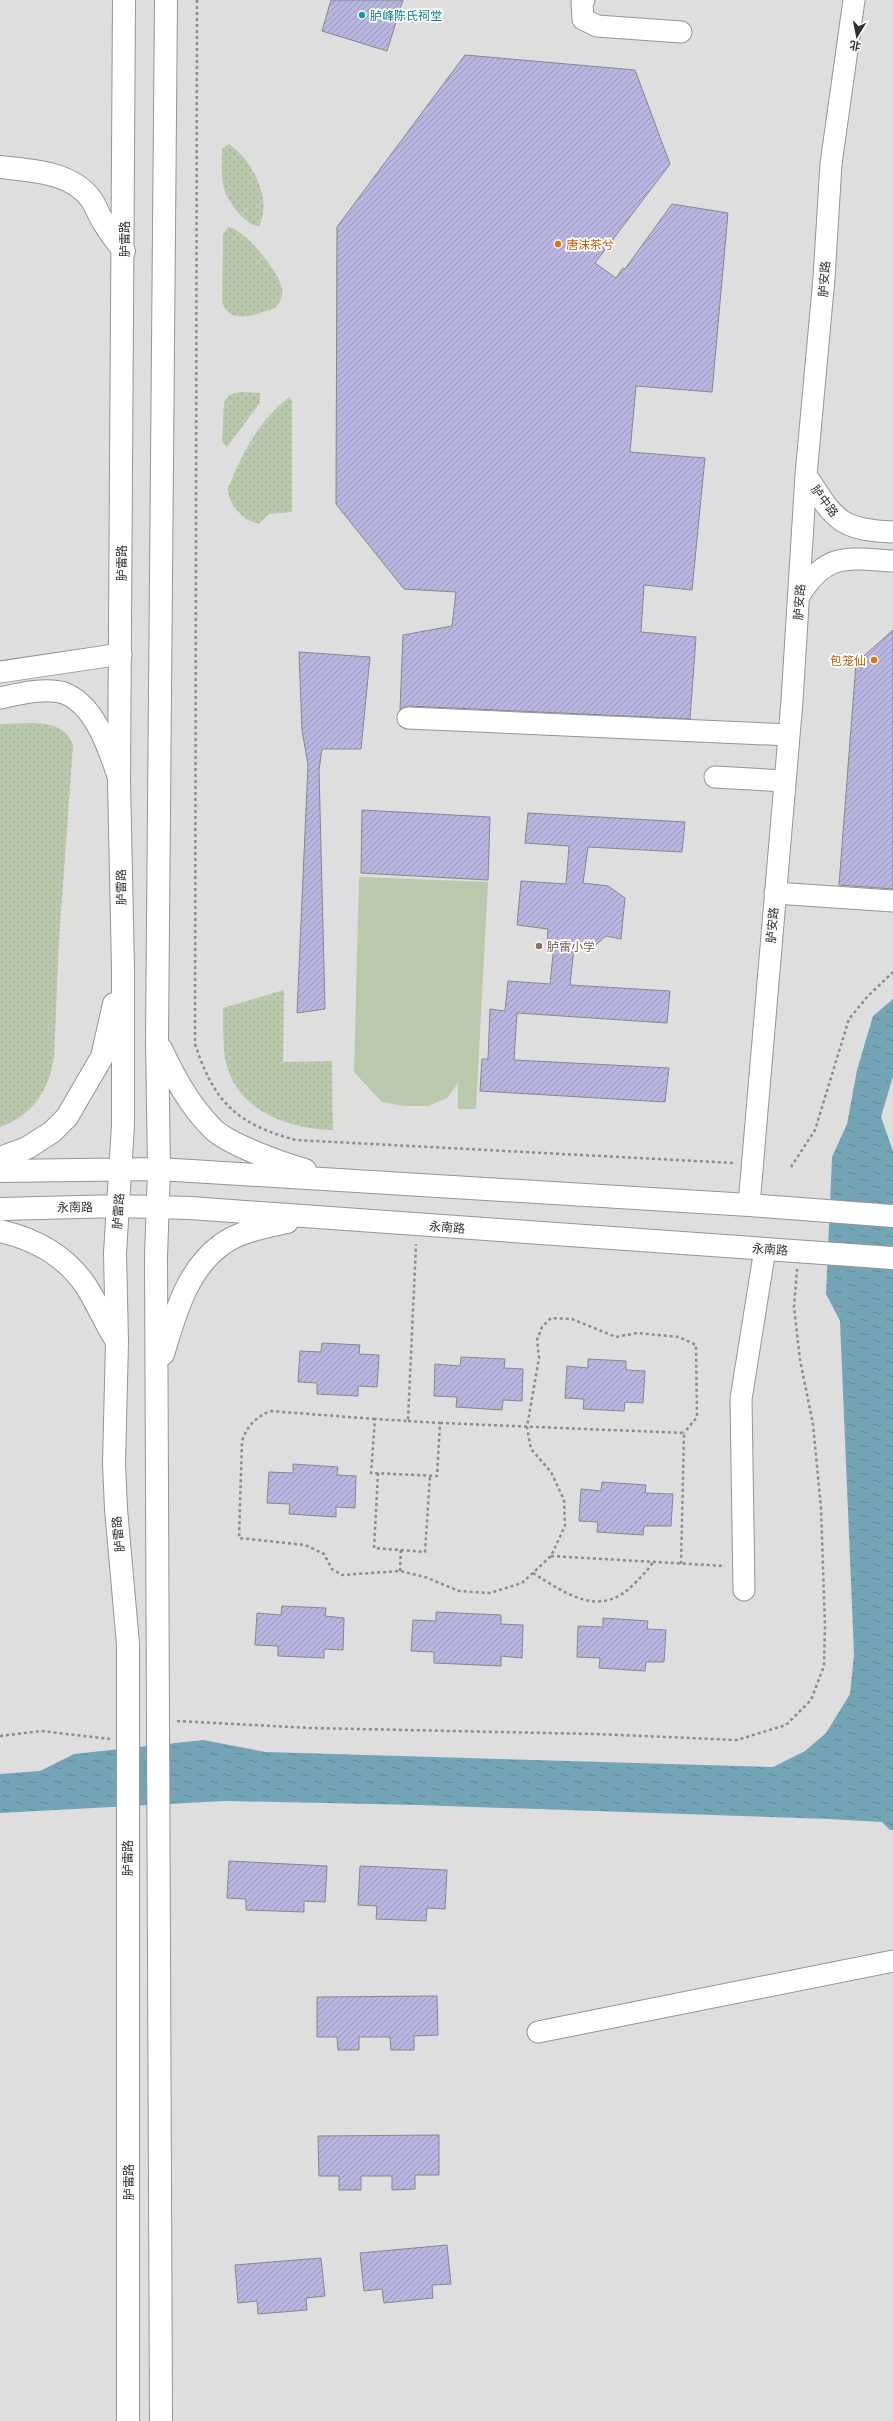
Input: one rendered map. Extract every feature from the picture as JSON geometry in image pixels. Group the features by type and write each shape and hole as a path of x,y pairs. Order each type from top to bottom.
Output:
{"main road":[{"name":"胪雷路","path":"124,0 124,251 119,781 123,968 123,1125 115,1253 117,1342 114,1463 116,1509 127,1620 128,2421"},
{"path":"161,2421 156,1374 159,1169 157,1040 166,0"},
{"path":"0,167 37,172 67,180 80,188 91,199 103,223 124,251"},
{"path":"0,1158 27,1148 52,1132 67,1117 102,1057 123,968"},
{"path":"157,1040 174,1077 188,1100 214,1130 246,1148 282,1163 337,1180"},
{"path":"0,1171 159,1169 799,1208 893,1216"},
{"name":"永南路","path":"0,1209 119,1206 158,1207 893,1258"},
{"path":"156,1374 180,1300 205,1261 221,1245 253,1230 306,1217"},
{"path":"0,1231 24,1236 64,1260 86,1286 117,1342"}],"street":[{"path":"584,0 582,3 583,19 597,26 681,32"},
{"name":"胪安路","path":"749,1205 789,735 806,475 824,278 831,164 854,0"},
{"name":"胪中路","path":"806,475 834,516 846,524 863,529 893,532"},
{"path":"799,596 810,578 826,565 847,558 893,561"},
{"path":"0,672 121,654"},
{"path":"2,698 48,691 64,693 76,702 101,732 119,781"},
{"path":"408,718 789,735"},
{"path":"715,777 784,781"},
{"path":"775,893 893,901"},
{"path":"744,1590 741,1399 765,1249"},
{"path":"538,2032 893,1961"}],"path":[{"path":"197,0 194,1044 205,1075 220,1096 237,1115 268,1132 296,1140 752,1164"},
{"path":"791,1167 815,1130 849,1019 867,997 893,972"},
{"path":"408,1421 416,1243"},
{"path":"158,1720 310,1728 595,1734 737,1740 786,1726 811,1700 824,1666 825,1626 821,1508 814,1424 800,1360 794,1306 798,1251"},
{"path":"681,1564 684,1433 697,1417 696,1345 679,1337 637,1333 616,1337 572,1319 551,1318 542,1327 537,1340 539,1358 527,1427 531,1449 551,1472 564,1500 565,1526 551,1556 522,1583 490,1593 459,1591 425,1577 400,1571 342,1575 332,1569 324,1554 305,1545 239,1538 242,1441 246,1429 259,1416 270,1411 440,1423 527,1427 684,1433"},
{"path":"375,1419 371,1473 437,1476 440,1423"},
{"path":"378,1473 374,1548 425,1552 430,1476"},
{"path":"400,1571 401,1550"},
{"path":"551,1556 743,1567"},
{"path":"533,1573 568,1594 590,1601 610,1602 624,1595 648,1570 653,1562"},
{"path":"0,1736 41,1731 128,1742"}],"green space":[{"path":"229,144 245,160 258,181 262,192 263,204 263,215 259,226 253,225 247,221 236,210 227,196 222,176 222,149"},
{"path":"228,227 235,229 252,243 268,262 274,272 282,288 281,298 276,308 245,316 231,314 226,310 222,302 223,234"},
{"path":"240,392 260,393 260,403 227,447 222,442 224,402 229,395"},
{"path":"289,397 292,401 292,512 269,514 259,524 247,519 237,510 230,500 228,488 252,438 268,417"},
{"path":"31,723 52,726 61,729 68,736 73,745 59,940 54,1058 48,1081 37,1101 22,1116 0,1127 0,724"},
{"path":"359,877 488,882 476,1109 458,1109 458,1083 447,1098 428,1106 404,1106 382,1102 354,1072"},
{"path":"284,990 283,1062 332,1061 333,1130 302,1127 287,1123 260,1110 238,1089 227,1068 224,1051 223,1008"}],"water":[{"path":"893,999 893,1076 881,1117 893,1151 893,1830 890,1830 882,1822 829,1819 418,1805 224,1801 0,1813 0,1774 40,1771 74,1754 203,1740 266,1752 773,1767 805,1751 826,1733 850,1694 854,1654 840,1321 826,1294 832,1157 847,1124 857,1070 873,1016"}],"building":[{"name":"胪峰陈氏祠堂","path":"331,0 403,0 387,51 322,31"},
{"path":"465,55 635,70 670,164 595,263 616,278 623,268 625,269 672,204 728,213 712,392 636,386 630,452 705,458 692,590 644,585 641,632 696,637 690,719 409,706 400,710 403,635 452,626 456,592 404,589 336,504 337,227"},
{"path":"893,630 893,889 839,885 856,663"},
{"path":"299,652 370,657 361,749 322,749 319,770 325,1009 297,1013 308,765 302,730"},
{"path":"362,810 490,817 488,880 361,873"},
{"path":"528,813 685,822 682,852 588,847 583,883 608,886 625,898 621,939 606,936 591,949 574,947 570,985 670,991 667,1023 517,1013 514,1060 669,1068 665,1102 480,1091 482,1059 488,1059 490,1009 505,1011 508,981 550,984 554,945 547,944 548,929 517,925 521,881 566,884 569,846 525,843"},
{"path":"322,1343 360,1345 359,1354 379,1355 377,1387 358,1386 358,1396 317,1394 317,1383 298,1382 300,1351 321,1352"},
{"path":"461,1357 505,1359 504,1368 523,1369 522,1401 503,1400 502,1410 456,1407 457,1397 434,1396 435,1364 460,1366"},
{"path":"588,1359 626,1361 626,1370 645,1371 643,1403 625,1402 624,1411 583,1409 584,1399 565,1398 567,1366 588,1368"},
{"path":"293,1464 338,1467 337,1475 356,1476 355,1508 336,1507 336,1517 289,1514 290,1504 267,1503 269,1472 293,1473"},
{"path":"602,1482 646,1485 645,1493 673,1494 671,1526 644,1526 643,1535 597,1532 598,1522 579,1521 581,1489 601,1491"},
{"path":"282,1606 326,1608 325,1616 344,1618 343,1650 324,1649 324,1658 278,1656 278,1646 255,1645 257,1613 281,1615"},
{"path":"436,1612 501,1615 501,1624 523,1625 522,1658 501,1656 501,1666 434,1663 434,1652 411,1651 413,1620 436,1621"},
{"path":"603,1618 648,1621 647,1629 666,1630 664,1662 646,1662 645,1671 599,1668 600,1658 577,1657 578,1626 603,1627"},
{"path":"229,1861 327,1866 325,1902 304,1901 304,1912 246,1910 246,1899 227,1898"},
{"path":"360,1866 447,1870 445,1909 427,1908 426,1921 376,1919 377,1906 358,1905"},
{"path":"437,1996 438,2035 414,2036 414,2050 391,2050 390,2037 359,2037 359,2050 338,2050 337,2037 317,2037 317,1997"},
{"path":"439,2135 439,2175 415,2175 415,2189 392,2190 392,2176 361,2176 361,2190 339,2190 339,2176 319,2176 318,2136"},
{"path":"447,2245 451,2284 432,2285 433,2298 384,2303 382,2289 364,2291 360,2253"},
{"path":"321,2258 325,2296 306,2298 307,2310 258,2314 257,2301 238,2303 235,2265"}],"place":[{"name":"胪峰陈氏祠堂","path":"362,15"},
{"name":"唐沫茶兮","path":"558,244"},
{"name":"包笼仙","path":"874,660"},
{"name":"胪雷小学","path":"539,946"}]}
